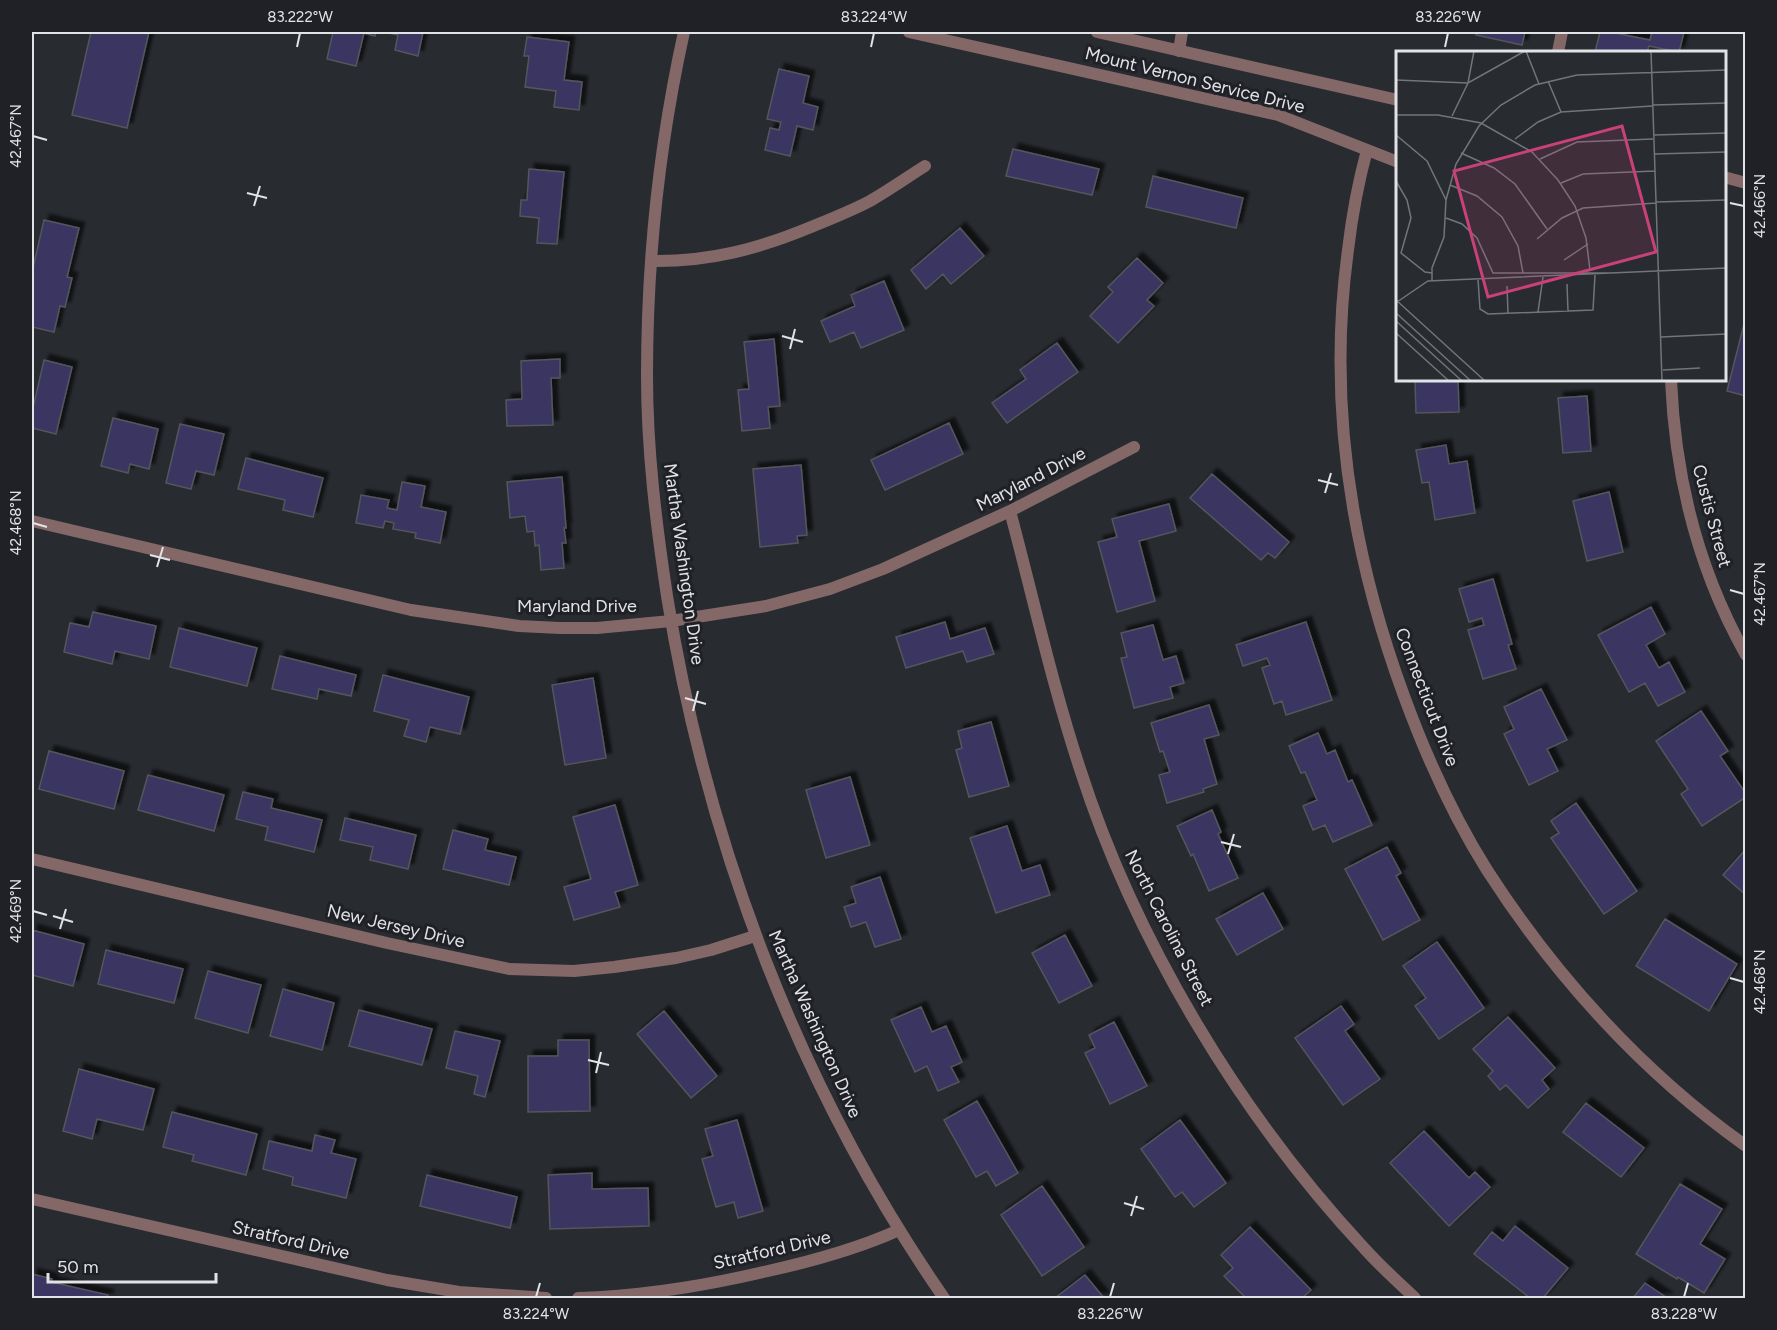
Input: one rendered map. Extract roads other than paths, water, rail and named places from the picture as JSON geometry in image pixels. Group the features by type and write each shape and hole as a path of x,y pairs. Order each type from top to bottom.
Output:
{"street":[{"name":"Martha Washington Drive","path":"684,32 664,138 651,261 647,379 657,532 679,665 697,741 733,871 756,936 791,1022 829,1104 879,1197 944,1299"},
{"name":"Mount Vernon Service Drive","path":"909,32 1278,115 1396,161"},
{"path":"1097,32 1396,100"},
{"path":"1179,51 1182,32"},
{"path":"1558,51 1562,32"},
{"name":"Connecticut Drive","path":"1367,150 1355,199 1342,292 1340,367 1342,420 1350,495 1362,556 1391,662 1409,710 1442,788 1476,849 1509,903 1561,972 1643,1061 1682,1097 1746,1146"},
{"path":"651,261 693,260 732,254 766,244 849,211 925,166"},
{"path":"1726,177 1746,183"},
{"name":"Custis Street","path":"1671,381 1676,450 1692,523 1703,560 1724,613 1746,655"},
{"name":"Maryland Drive","path":"32,521 357,598 443,616 519,626 597,628 671,621 766,606 830,589 883,569 1010,511 1134,447"},
{"name":"North Carolina Street","path":"1010,511 1051,669 1080,769 1116,866 1145,927 1209,1045 1267,1129 1313,1189 1363,1247 1415,1299"},
{"name":"New Jersey Drive","path":"32,860 509,969 574,970 614,967 676,958 756,936"},
{"name":"Stratford Drive","path":"32,1199 387,1280 459,1292 546,1299"},
{"name":"Stratford Drive","path":"578,1299 672,1291 753,1275 843,1252 871,1243 899,1230"}]}
